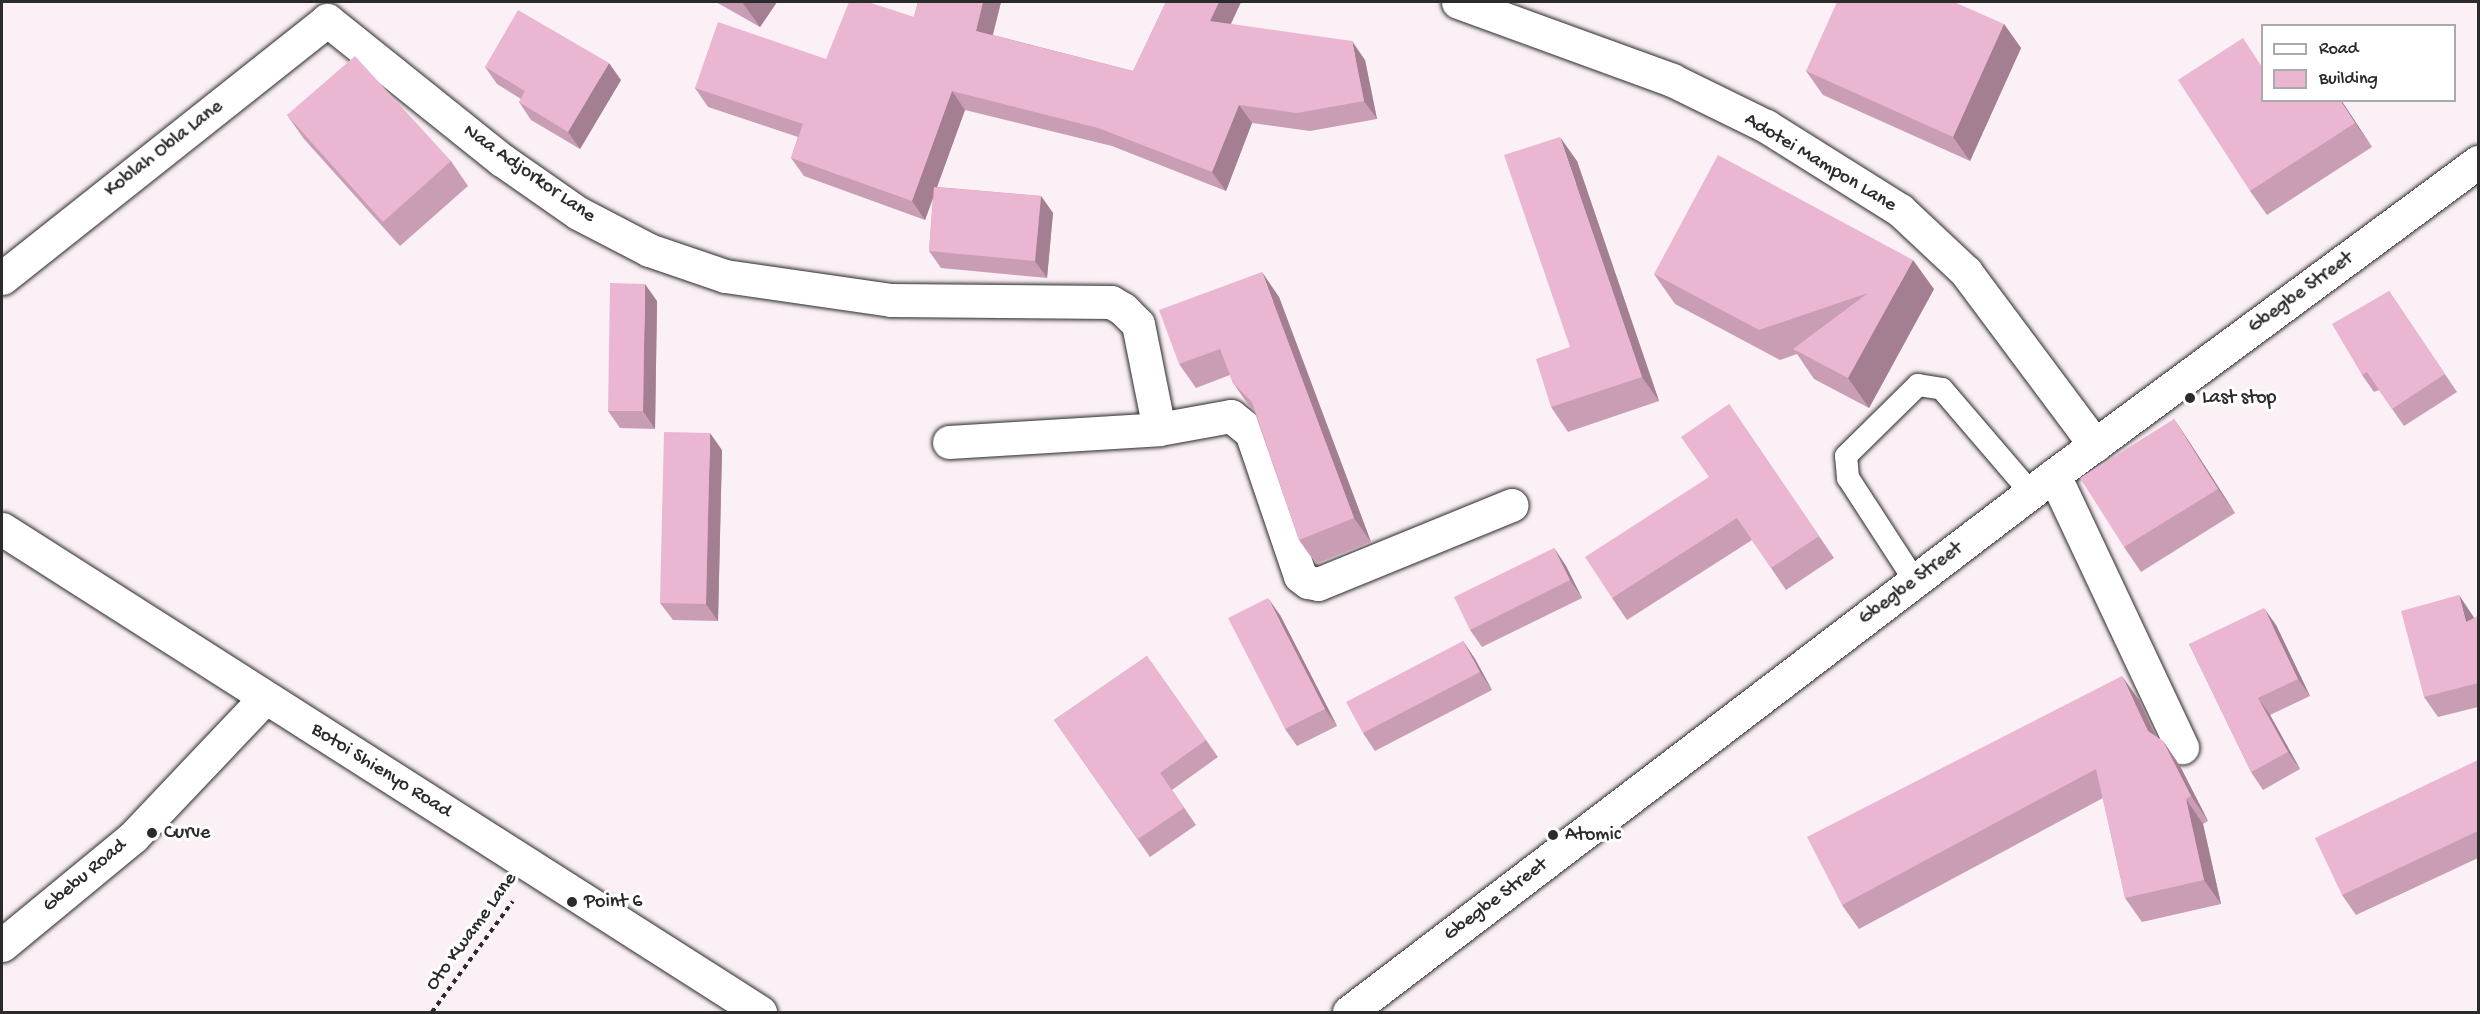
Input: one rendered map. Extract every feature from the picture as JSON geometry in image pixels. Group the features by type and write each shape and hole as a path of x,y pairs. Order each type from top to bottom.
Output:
{"street":[{"name":"Adotei Mampon Lane","path":"1458,2 1672,80 1766,126 1900,210 1966,272 2095,445"},
{"name":"Koblah Obla Lane","path":"2,278 327,20"},
{"name":"Naa Adjorkor Lane","path":"327,20 502,160 578,213 649,250 725,276 891,300 1111,302 1138,324 1159,429"},
{"name":"Gbegbe Street","path":"1349,1012 2042,484 2478,162"},
{"path":"949,442 1159,429 1231,416 1242,421 1251,432 1300,576 1308,582 1318,584 1512,505"},
{"path":"2042,484 2182,747"},
{"name":"Botoi Shienyo Road","path":"2,529 760,1012"},
{"name":"Gbebu Road","path":"2,945 133,837 265,698"}],"lane":[{"path":"1915,581 1848,478 1846,456 1918,385 1942,390 2042,484"}],"path":[{"name":"Oto Kwame Lane","path":"432,1012 537,869"}],"building":[{"path":"849,2 868,2 914,17 918,2 983,2 976,31 1133,71 1166,2 1219,2 1210,21 1352,41 1364,101 1297,113 1239,105 1212,172 1098,128 952,91 912,201 791,158 803,124 695,88 718,22 826,59"},
{"path":"1837,2 1954,2 2004,24 1953,137 1806,71"},
{"path":"518,10 609,63 568,132 519,102 525,91 485,67"},
{"path":"2243,38 2261,65 2261,102 2341,102 2355,123 2250,191 2178,80"},
{"path":"355,56 451,161 383,222 287,115"},
{"path":"1560,137 1642,377 1551,407 1536,359 1570,347 1504,155"},
{"path":"1718,155 1913,260 1848,378 1793,349 1868,293 1759,330 1654,274"},
{"path":"934,187 1041,196 1035,261 929,251"},
{"path":"1262,272 1354,518 1299,540 1252,402 1233,383 1220,349 1179,364 1159,310"},
{"path":"610,283 645,284 643,411 608,411"},
{"path":"2389,291 2445,374 2392,409 2367,372 2362,375 2332,324"},
{"path":"1729,404 1819,536 1771,568 1737,518 1612,598 1585,557 1709,477 1681,437"},
{"path":"2174,419 2218,489 2124,547 2080,478"},
{"path":"664,432 710,433 706,604 660,603"},
{"path":"1554,548 1570,580 1470,630 1454,597"},
{"path":"2459,595 2466,622 2478,616 2478,683 2424,697 2401,611"},
{"path":"1268,598 1325,709 1285,729 1228,618"},
{"path":"2264,608 2298,679 2258,698 2288,752 2251,772 2189,644"},
{"path":"1463,641 1480,672 1363,733 1346,702"},
{"path":"1147,656 1206,740 1160,773 1184,808 1138,839 1054,720"},
{"path":"2122,676 2148,731 2163,741 2191,796 2186,799 2204,880 2125,898 2096,769 1842,905 1807,837"},
{"path":"2478,760 2478,831 2342,895 2315,838"}],"place":[{"name":"Last stop","path":"2190,398"},
{"name":"Curve","path":"152,833"},
{"name":"Atomic","path":"1553,835"},
{"name":"Point 6","path":"572,902"}]}
